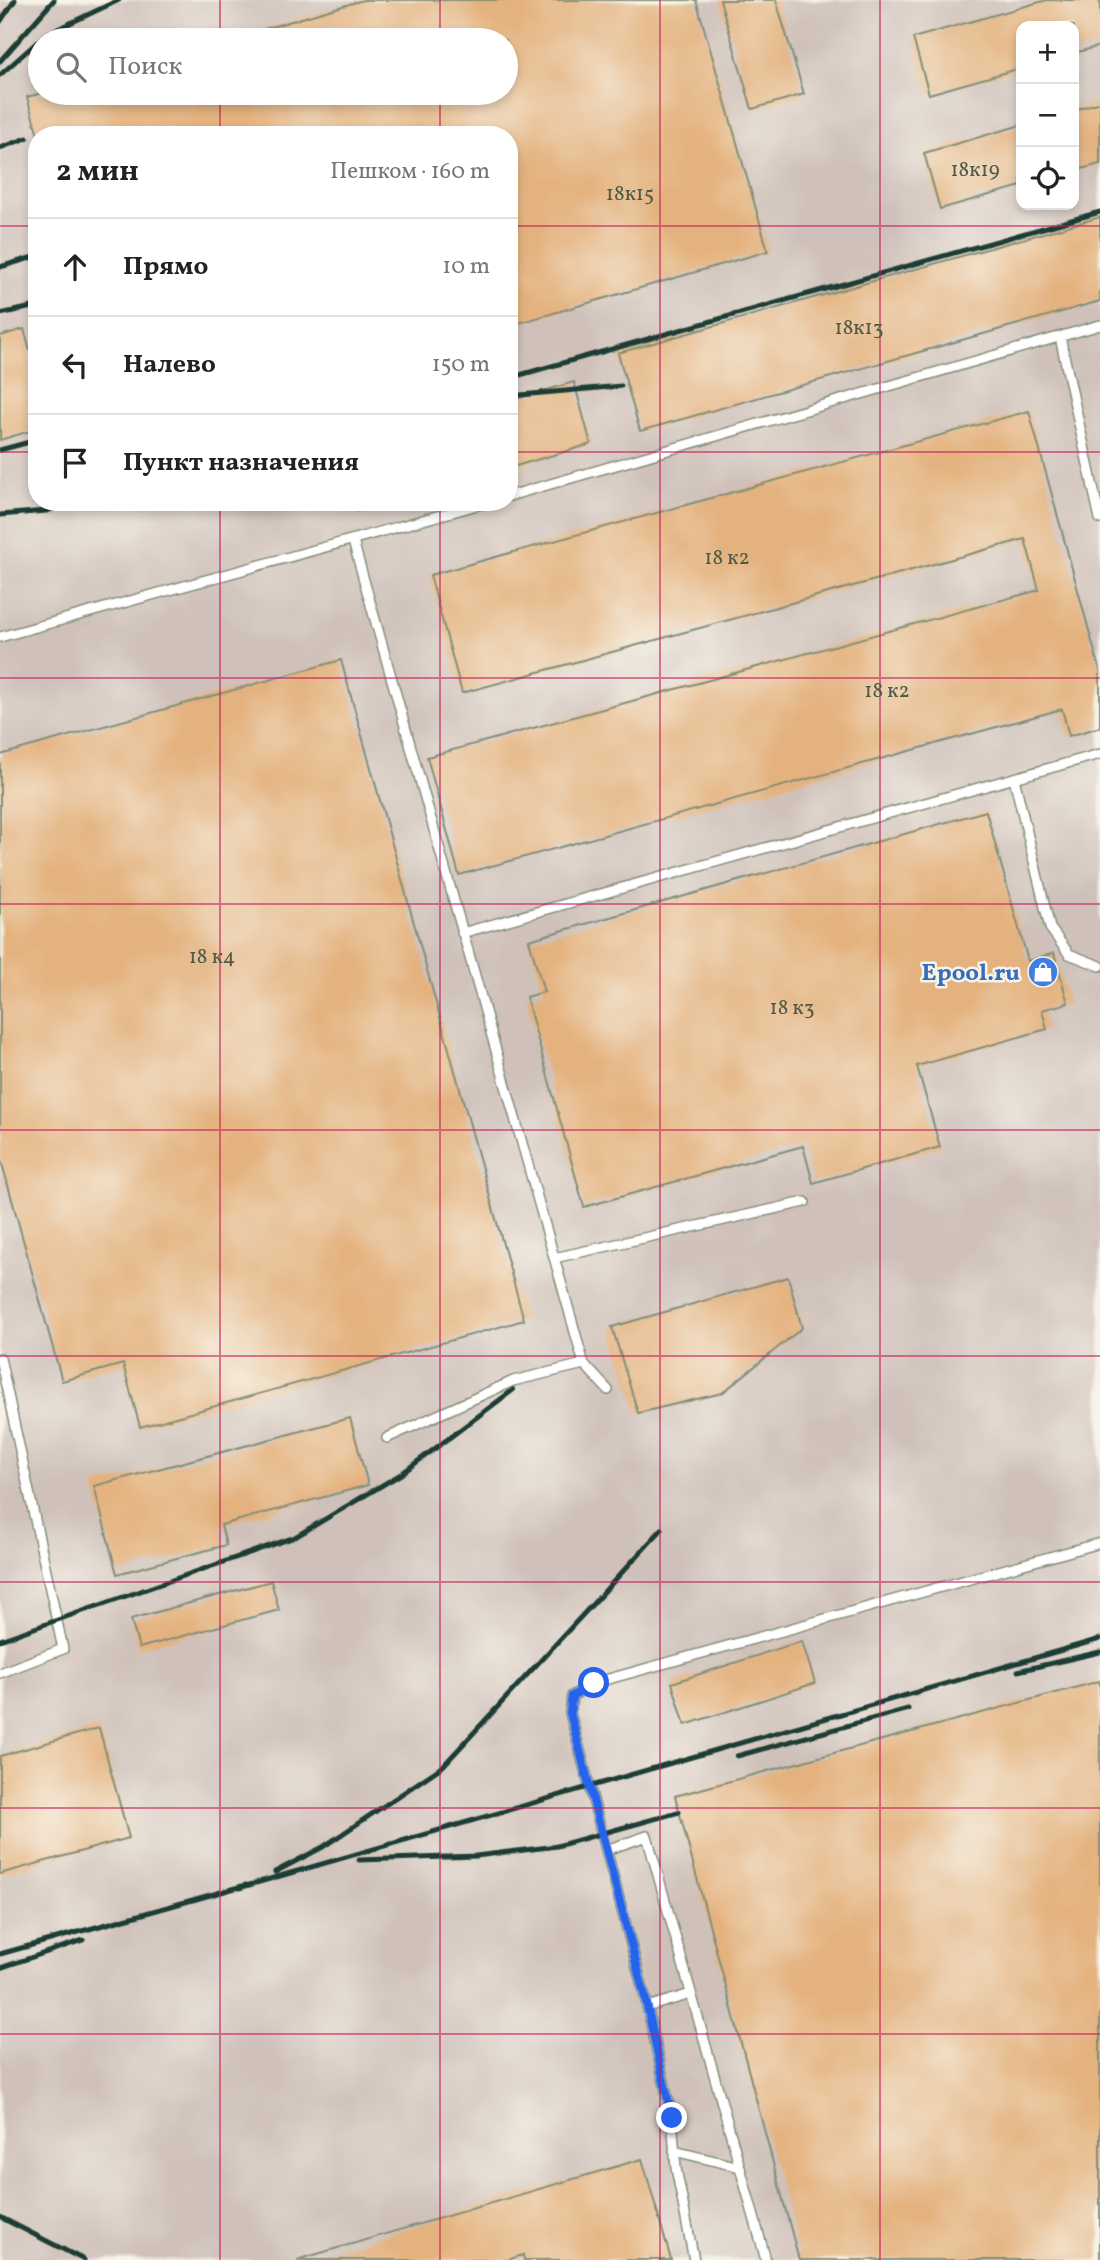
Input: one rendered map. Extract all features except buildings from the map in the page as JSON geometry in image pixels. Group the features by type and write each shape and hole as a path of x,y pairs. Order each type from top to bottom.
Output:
{"lane":[{"path":"518,493 1100,325"},
{"path":"1060,337 1100,519"},
{"path":"0,637 457,511"},
{"path":"353,541 584,1364 608,1390"},
{"path":"462,933 1100,754"},
{"path":"1014,778 1050,928 1069,954 1100,966"},
{"path":"554,1258 805,1202"},
{"path":"0,1358 63,1649 0,1673"},
{"path":"387,1438 513,1381 584,1364"},
{"path":"694,2260 674,2151 672,2118 648,2007 570,1713 572,1696 594,1683 1100,1543"},
{"path":"606,1850 647,1836 766,2260"},
{"path":"648,2007 691,1994"},
{"path":"674,2151 740,2167"}],"shaded area":[{"path":"0,0 1100,0 1100,2260 0,2260"}],"railway":[{"path":"0,22 15,0"},
{"path":"29,28 54,0"},
{"path":"60,28 119,0"},
{"path":"0,61 28,29"},
{"path":"0,75 28,50"},
{"path":"0,148 27,138"},
{"path":"518,375 1100,212"},
{"path":"0,267 28,259"},
{"path":"0,314 28,308"},
{"path":"518,395 621,386"},
{"path":"0,450 28,442"},
{"path":"0,515 46,511"},
{"path":"0,1640 295,1537 401,1474 513,1390"},
{"path":"275,1872 323,1847 443,1766 662,1529"},
{"path":"239,1888 1100,1639"},
{"path":"1018,1671 1100,1652"},
{"path":"737,1756 908,1709"},
{"path":"359,1860 476,1856 557,1846 679,1812"},
{"path":"0,1954 246,1885"},
{"path":"0,1968 83,1940"},
{"path":"0,2217 84,2260"}],"place":[{"name":"Epool.ru","path":"1043,972"}],"route":[{"path":"594,1683 572,1696 570,1713 645,1997 672,2118"}]}
